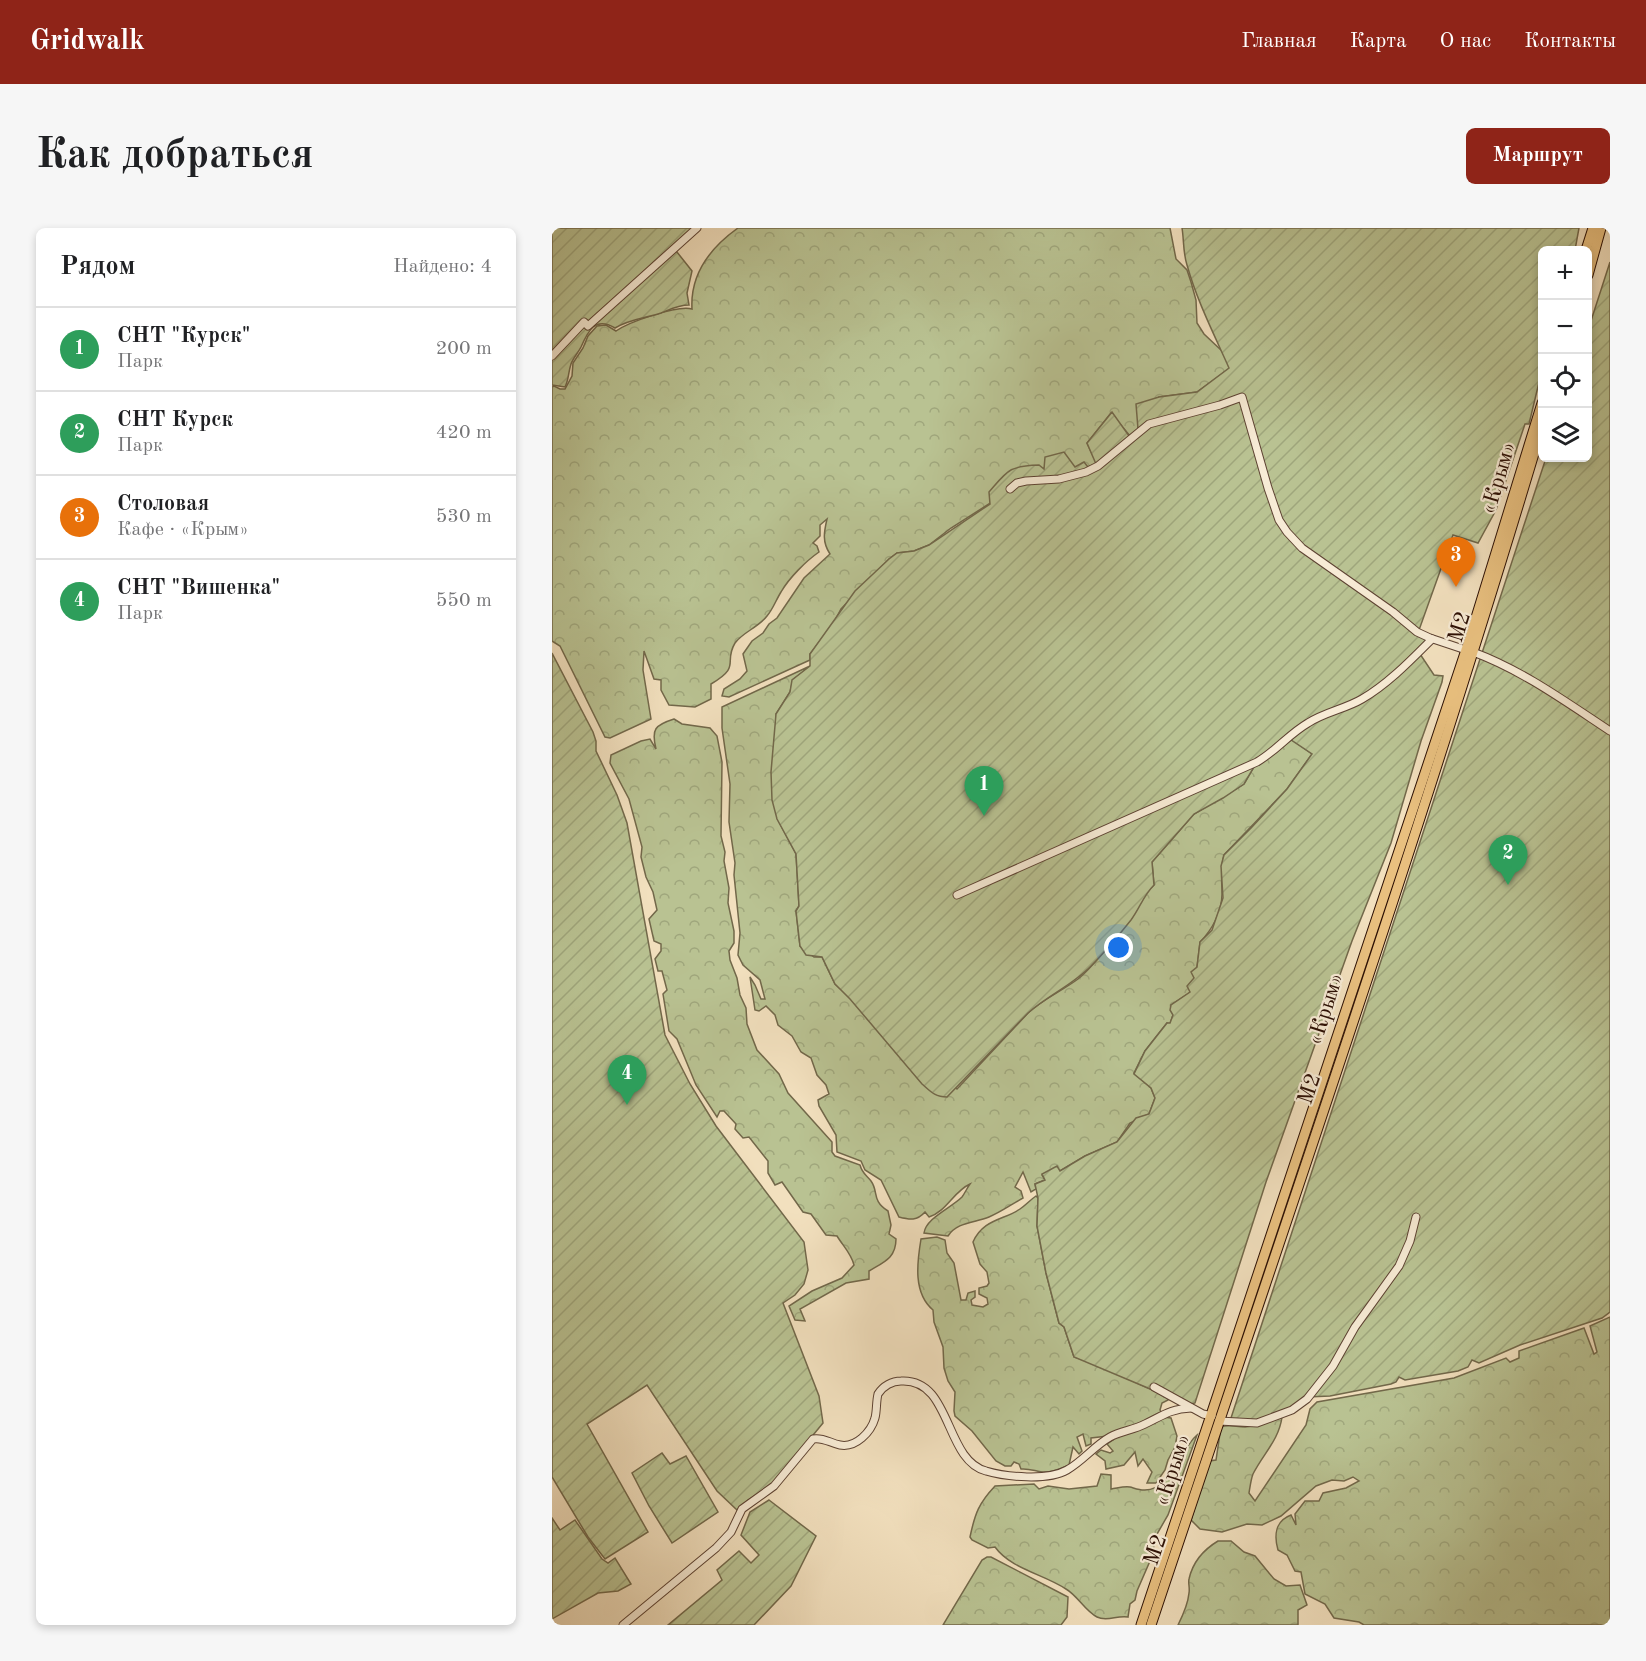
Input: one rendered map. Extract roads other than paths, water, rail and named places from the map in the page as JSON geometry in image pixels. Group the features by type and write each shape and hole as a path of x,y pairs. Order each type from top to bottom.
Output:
{"highway":[{"path":"1587,246 1593,228"},
{"path":"1592,258 1601,228"},
{"name":"«Крым»","path":"1141,1625 1216,1419 1469,651 1541,408"},
{"name":"М2","path":"1469,651 1538,438"},
{"name":"М2","path":"1151,1625 1216,1419"}],"street":[{"path":"552,356 584,322 588,326 698,228"},
{"path":"1010,489 1017,483 1059,479 1086,471 1098,466 1149,424 1242,397 1279,520 1302,548 1385,606 1417,632 1496,661 1525,676 1610,731"},
{"path":"957,895 1257,762 1276,750 1290,735 1311,721 1364,698 1385,683 1432,639"},
{"path":"1154,1388 1216,1419 1257,1423 1292,1410 1307,1399 1333,1366 1355,1327 1399,1266 1407,1249 1416,1217"},
{"path":"623,1625 716,1548 735,1526 742,1509 774,1486 813,1439 819,1437 844,1446 861,1439 872,1426 878,1394 887,1385 899,1381 915,1382 924,1386 946,1416 959,1447 971,1465 987,1472 1025,1477 1066,1471 1099,1444 1120,1432 1144,1425 1172,1410 1191,1408"}],"place":[{"name":"Столовая","path":"1456,587"},
{"name":"СНТ \"Курск\"","path":"984,816"},
{"name":"СНТ Курск","path":"1508,885"},
{"name":"СНТ \"Вишенка\"","path":"627,1105"}]}
